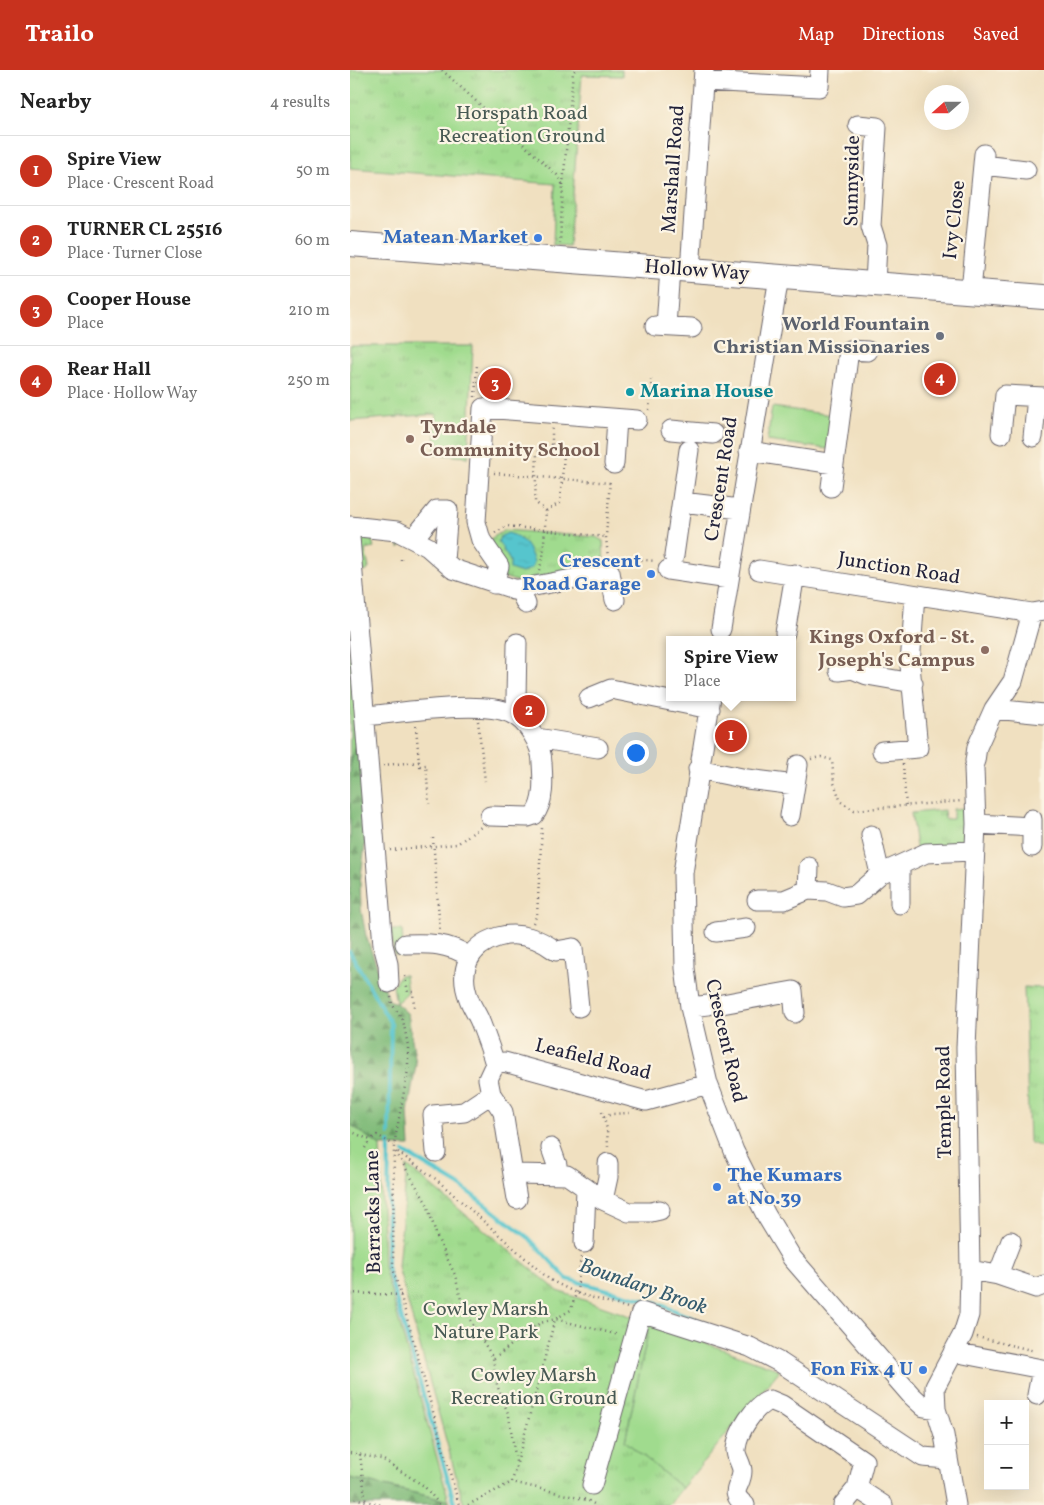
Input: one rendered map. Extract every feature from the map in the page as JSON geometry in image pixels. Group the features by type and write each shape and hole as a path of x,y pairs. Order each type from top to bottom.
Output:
{"main road":[{"name":"Hollow Way","path":"350,244 1044,297"}],"street":[{"path":"704,76 819,87 820,70"},
{"name":"Marshall Road","path":"692,328 661,326 680,270 704,76"},
{"name":"Sunnyside","path":"858,125 878,127 871,226 877,245 875,284"},
{"name":"Ivy Close","path":"971,291 984,159 1026,170"},
{"name":"Crescent Road","path":"720,636 740,509 746,442 779,277"},
{"path":"831,487 849,350 868,351"},
{"path":"1001,434 1005,395 1041,397 1033,437"},
{"path":"494,584 499,566 477,532 483,408 636,420"},
{"path":"612,474 617,419"},
{"path":"671,430 713,434"},
{"path":"746,442 834,464"},
{"path":"671,563 690,450"},
{"path":"682,502 740,509"},
{"path":"414,538 437,510 448,510 444,561"},
{"path":"350,526 397,531 414,538 453,569 520,591 524,596 526,604"},
{"path":"350,537 384,945 388,964 397,979"},
{"name":"Junction Road","path":"671,563 730,572 755,569 795,574 915,595 1038,612"},
{"path":"513,590 610,572 615,600"},
{"path":"785,633 795,574"},
{"path":"882,751 918,748 911,632 915,595"},
{"name":"Temple Road","path":"956,1505 935,1387 963,1334 969,1315 970,1270 966,1058 973,851 976,824 975,765 977,747 994,708 1013,681 1038,612"},
{"path":"516,699 517,643"},
{"path":"839,671 852,669 867,676 913,683"},
{"path":"589,698 611,689 666,697"},
{"path":"696,701 710,703"},
{"name":"Crescent Road","path":"710,703 683,872 684,930 706,1005 708,1084 734,1151 766,1215 792,1258 911,1396 939,1418"},
{"path":"365,716 478,707 494,708 512,713 537,741 542,759 538,810 534,815 528,817 485,822"},
{"path":"994,708 1044,714"},
{"path":"543,739 598,748"},
{"path":"790,816 798,765"},
{"path":"698,769 795,786"},
{"path":"976,824 1032,823 1032,847"},
{"path":"872,835 880,874"},
{"path":"758,900 784,900 808,890 827,892 843,897 856,895 880,874 926,853 973,851"},
{"path":"900,865 900,904"},
{"path":"808,890 809,867"},
{"path":"684,930 710,932 746,928"},
{"path":"517,1199 503,1112 491,1094 488,1079 495,1064 465,988 464,974 468,956 477,947 491,939 532,931 556,951 573,948 580,1007"},
{"path":"405,944 441,945 455,948 468,956"},
{"path":"706,1005 794,991 795,1013"},
{"name":"Leafield Road","path":"495,1064 504,1062 646,1101 708,1084"},
{"path":"436,1152 433,1115 464,1112 491,1094"},
{"path":"551,1148 557,1165 603,1200 629,1212 660,1210"},
{"path":"603,1200 608,1177 608,1163"},
{"path":"514,1174 566,1172"},
{"path":"584,1243 586,1188"},
{"path":"998,1275 1011,1241"},
{"path":"970,1270 998,1275 1036,1288 1044,1285"},
{"path":"592,1485 641,1312 750,1347 781,1363 924,1457 947,1459"},
{"path":"953,1352 1043,1364 1037,1395"},
{"path":"745,1505 738,1500 736,1492 742,1471 736,1450 740,1434 760,1404 770,1400 864,1461 857,1488 844,1505"},
{"path":"857,1488 883,1505"}],"path":[{"path":"442,70 557,175 563,184"},
{"path":"559,260 572,72 575,70"},
{"path":"477,364 474,401 483,402 483,408"},
{"path":"636,420 647,421 652,383 650,377"},
{"path":"552,414 552,444"},
{"path":"546,511 534,502 537,452 552,444"},
{"path":"546,511 560,503 564,454 552,444"},
{"path":"480,472 562,479 612,474 606,537 610,572 634,559 674,562 671,563"},
{"path":"541,584 539,572 543,558 546,511"},
{"path":"507,526 606,537"},
{"path":"415,712 419,762 420,766 426,765 429,804"},
{"path":"479,729 485,781"},
{"path":"902,750 906,807"},
{"path":"798,765 804,765 812,758 821,757 832,760 834,784 841,802 854,810 975,800"},
{"path":"377,765 419,762"},
{"path":"384,850 461,842 485,822"},
{"path":"532,931 542,825"},
{"path":"433,838 441,945"},
{"path":"397,979 408,992 414,992 414,1006"},
{"name":"Barracks Lane","path":"392,1004 403,1020 408,1046 408,1070 394,1145 393,1268 459,1505"},
{"path":"602,1112 608,1135 608,1163"},
{"path":"604,1117 619,1113 636,1114"},
{"path":"350,1131 370,1140"},
{"path":"365,1148 370,1140 377,1135 394,1145"},
{"path":"395,1150 438,1180 550,1280 641,1312"},
{"path":"395,1150 427,1204 437,1237 455,1275 463,1308 493,1358 497,1385 509,1416 516,1465"},
{"path":"493,1358 540,1323 555,1319 571,1310 577,1291 579,1272"},
{"path":"350,1293 400,1295"},
{"path":"555,1319 632,1339"},
{"path":"512,1482 555,1319"},
{"path":"963,1334 1043,1364"},
{"path":"350,1452 382,1459 424,1486 440,1505"},
{"path":"360,1454 366,1503"},
{"path":"468,1505 512,1482 587,1500 596,1505"},
{"path":"350,1497 366,1503 381,1505"}],"green space":[{"name":"Horspath Road Recreation Ground","path":"350,70 622,70 622,76 582,75 569,246 553,245 555,184 350,168"},
{"path":"350,346 473,346 468,457 435,454 436,414 350,421"},
{"path":"772,407 832,415 828,449 767,441"},
{"path":"505,530 596,537 603,541 604,568 522,583 503,577 490,539"},
{"path":"374,536 400,539 403,544 399,548 400,541 384,538 372,539 374,548 365,550 369,568 363,572 361,540 365,537"},
{"path":"350,609 361,718 350,767"},
{"path":"361,718 368,823 360,883 361,909 366,936 389,1000 396,1003 408,1014 416,1064 408,1112 410,1146 380,1146 350,1124 350,767"},
{"path":"964,808 965,845 917,853 911,813 944,810 945,819 953,819 953,809"},
{"path":"391,930 402,930 404,957 394,954"},
{"path":"400,975 405,975 407,993 396,1003 393,986"},
{"path":"1024,987 1044,988 1044,1148 1029,1142"},
{"path":"350,1124 380,1146 384,1267 449,1501 350,1478"},
{"name":"Cowley Marsh Recreation Ground","path":"407,1166 558,1291 650,1323 625,1441 682,1488 669,1505 464,1505 398,1267"},
{"path":"650,1323 780,1370 682,1488 625,1441"},
{"path":"350,1478 449,1501 450,1505 350,1505"}],"water":[{"path":"508,533 518,537 528,547 534,562 532,568 522,573 510,569 510,561 498,541 501,536"}],"waterway":[{"name":"Boundary Brook","path":"350,952 391,1024 389,1134"},
{"path":"389,1142 387,1267 455,1505"},
{"name":"Boundary Brook","path":"404,1152 459,1185 529,1238 567,1279 657,1303 707,1324"}],"tunnel":[{"path":"713,434 738,436"}],"place":[{"name":"Matean Market","path":"538,238"},
{"name":"World Fountain Christian Missionaries","path":"940,336"},
{"name":"Rear Hall","path":"940,379"},
{"name":"Cooper House","path":"495,384"},
{"name":"Marina House","path":"630,392"},
{"name":"Tyndale Community School","path":"410,439"},
{"name":"Crescent Road Garage","path":"651,574"},
{"name":"Kings Oxford - St. Joseph's Campus","path":"985,650"},
{"name":"TURNER CL 25516","path":"529,711"},
{"name":"Spire View","path":"731,736"},
{"name":"The Kumars at No.39","path":"717,1187"},
{"name":"Fon Fix 4 U","path":"923,1370"}],"park label":[{"name":"Cowley Marsh Nature Park","path":"486,1322"}]}
